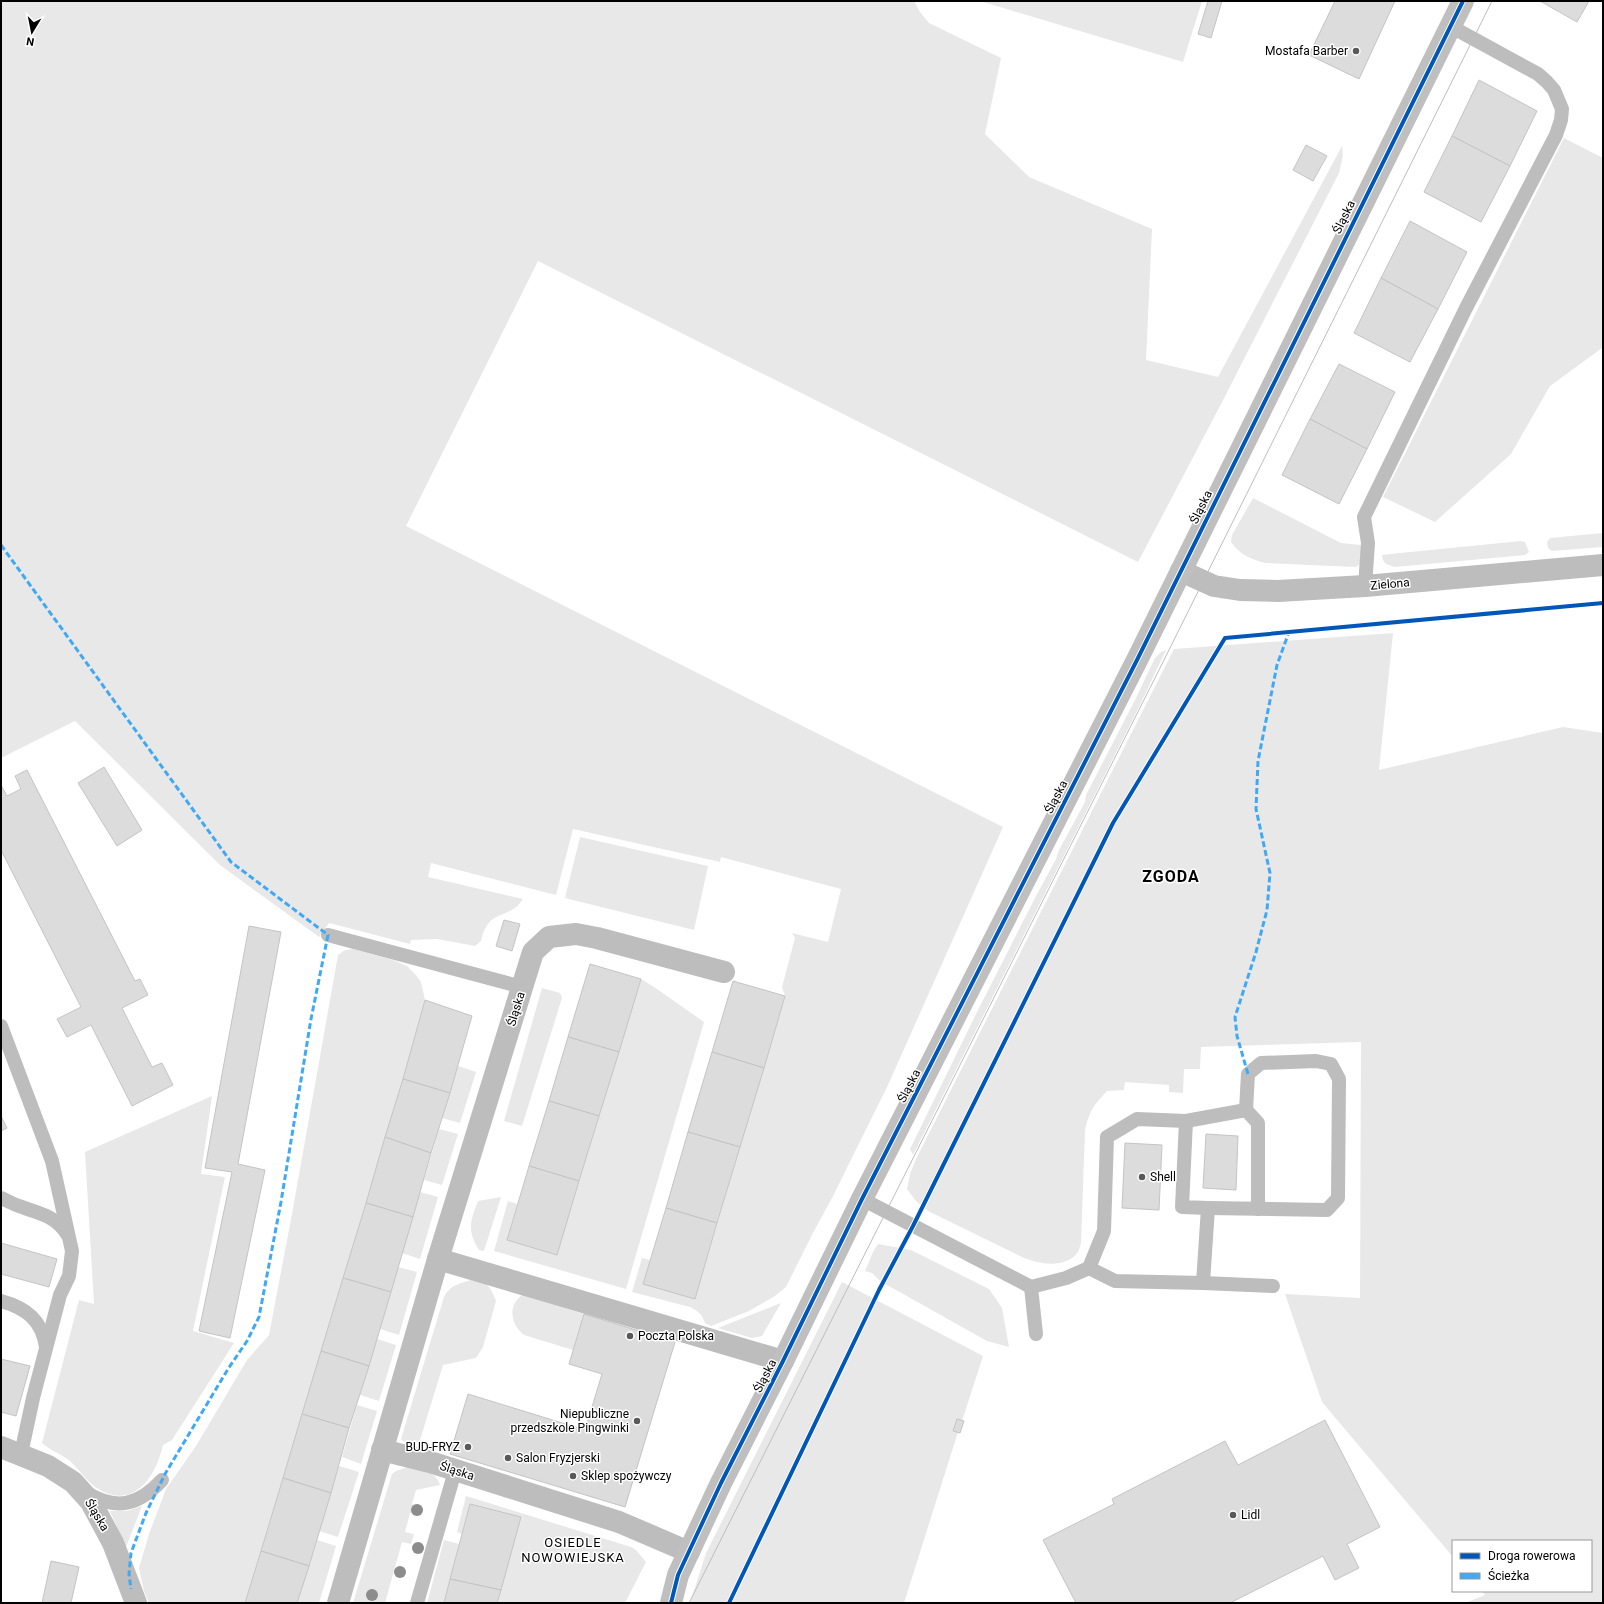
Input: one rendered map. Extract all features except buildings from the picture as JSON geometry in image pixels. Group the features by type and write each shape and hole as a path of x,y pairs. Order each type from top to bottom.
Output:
{"street":[{"name":"Śląska","path":"671,1603 678,1575 720,1483 783,1361 862,1200 1180,571 1463,1"},
{"name":"Zielona","path":"1180,571 1214,586 1240,590 1278,591 1365,586 1603,565"},
{"name":"Śląska","path":"338,1603 438,1259 533,952 549,937 576,934 597,938 724,972"},
{"name":"Śląska","path":"438,1259 783,1361"},
{"name":"Śląska","path":"11,1450 48,1466 73,1482 91,1502 113,1543 136,1603"},
{"name":"Śląska","path":"382,1450 430,1462 618,1522 689,1552"},
{"path":"658,1603 678,1575"}],"lane":[{"path":"1365,586 1368,543 1364,517 1466,308 1556,135 1561,120 1562,109 1554,90 1538,74 1450,26"},
{"path":"328,935 522,987"},
{"path":"1,1026 52,1161 72,1251 69,1276 60,1295 46,1347 11,1450"},
{"path":"1186,1120 1182,1207 1208,1208 1258,1209 1327,1210 1338,1198 1339,1079 1331,1064 1316,1061 1261,1063 1248,1074 1246,1110 1258,1123 1258,1209"},
{"path":"862,1200 1031,1287 1066,1278 1089,1268 1104,1231 1107,1137 1137,1119 1186,1120 1246,1110"},
{"path":"1,1198 44,1214 55,1220 63,1227 69,1238"},
{"path":"1203,1283 1208,1208"},
{"path":"1089,1268 1115,1281 1272,1286"},
{"path":"1031,1287 1036,1334"},
{"path":"1,1301 18,1306 32,1317 40,1327 44,1336 46,1347"},
{"path":"417,1603 455,1471"},
{"path":"77,1487 99,1500 110,1503 125,1503 140,1499 150,1492 162,1480"}],"shaded area":[{"path":"1,1 914,1 920,12 929,23 1001,58 985,134 1029,177 1152,229 1146,360 1218,377 1342,146 1343,156 1339,173 1220,406 1138,562 538,261 406,526 1003,827 888,1085 786,1287 775,1296 749,1311 711,1326 705,1323 703,1317 690,1307 632,1292 642,1258 650,1260 644,1284 695,1299 785,996 782,987 795,938 792,933 828,942 841,889 721,857 720,862 573,829 556,895 431,863 428,877 523,899 511,910 494,918 484,930 481,941 475,946 437,939 411,940 410,944 329,923 319,937 220,865 75,721 1,758"},
{"path":"980,1 1202,1 1183,62"},
{"path":"1564,138 1603,158 1603,346 1550,386 1511,454 1435,522 1383,497"},
{"path":"1253,498 1341,543 1361,545 1361,563 1356,567 1265,563 1246,556 1231,542 1232,535"},
{"path":"1603,533 1603,547 1552,551 1548,548 1547,542 1550,538"},
{"path":"1521,541 1525,542 1529,552 1525,555 1395,567 1386,564 1382,555 1390,554"},
{"path":"1393,633 1379,770 1563,727 1603,733 1603,1603 1465,1603 1485,1595 1483,1592 1592,1592 1592,1540 1452,1540 1452,1556 1322,1402 1285,1294 1360,1298 1361,1042 1201,1047 1200,1069 1184,1069 1183,1093 1169,1092 1169,1085 1125,1082 1124,1090 1107,1091 1099,1100 1088,1118 1085,1131 1081,1243 1078,1252 1067,1261 1052,1264 1024,1258 928,1211 916,1201 907,1189 910,1174 916,1159 1174,649"},
{"path":"1166,650 1138,709 913,1155 910,1149 978,1010 1085,802 1086,795 1155,658 1161,652"},
{"path":"580,837 708,866 694,930 565,898"},
{"path":"353,949 393,960 407,966 421,982 425,1000 403,1079 245,1603 149,1603 144,1591 139,1568 149,1534 166,1489 196,1446 247,1360 269,1335 338,955 345,950"},
{"path":"641,979 704,1022 626,1289 494,1251 508,1201 517,1204 507,1240 557,1255"},
{"path":"542,988 560,993 562,998 522,1126 504,1121"},
{"path":"458,1066 476,1072 460,1123 442,1118"},
{"path":"212,1096 201,1174 225,1177 193,1331 234,1343 172,1440 163,1445 156,1466 144,1485 136,1491 126,1495 116,1495 104,1492 94,1486 70,1461 42,1443 79,1300 94,1304 85,1152"},
{"path":"439,1129 458,1134 442,1185 424,1180"},
{"path":"420,1192 438,1197 420,1259 402,1253"},
{"path":"501,1197 484,1251 479,1250 471,1231 473,1214 478,1201"},
{"path":"878,1244 911,1250 989,1289 1002,1308 1009,1347 987,1341 880,1281 872,1273 865,1271"},
{"path":"398,1267 417,1272 399,1335 380,1329"},
{"path":"471,1280 486,1283 496,1301 483,1347 476,1358 443,1365 420,1440 414,1445 407,1444 401,1439 444,1297 452,1288"},
{"path":"842,1282 983,1356 962,1421 957,1419 953,1431 958,1432 904,1603 690,1603 706,1553"},
{"path":"522,1295 584,1314 573,1350 524,1335 520,1331 516,1326 512,1315 514,1304"},
{"path":"781,1303 762,1336 752,1338 718,1328"},
{"path":"377,1339 396,1345 379,1401 360,1395"},
{"path":"357,1405 377,1411 361,1464 342,1457"},
{"path":"339,1466 359,1472 338,1537 319,1531"},
{"path":"408,1467 423,1470 435,1476 440,1485 416,1490 412,1504 422,1507 419,1516 410,1513 405,1532 414,1534 411,1544 402,1542 385,1603 353,1603 392,1474"},
{"path":"466,1496 631,1547 636,1550 646,1562 625,1603 497,1603 520,1517 470,1504 462,1534 457,1532"},
{"path":"142,1506 126,1547 110,1511 127,1511"},
{"path":"317,1540 336,1546 319,1603 297,1603"},
{"path":"444,1540 459,1544 444,1603 427,1603"}],"tram line":[{"path":"689,1603 1158,672 1492,1"}],"marked path":[{"path":"1,545 231,862 328,935 311,1019 281,1202 259,1317 247,1341 228,1369 165,1474 146,1513 131,1553 129,1574 131,1589"},
{"path":"1248,1074 1237,1036 1235,1017 1256,952 1267,910 1270,873 1256,809 1258,761 1277,665 1289,632"}],"cycle path":[{"path":"671,1603 678,1575 721,1483 783,1361 862,1199 1137,660 1463,1"},
{"path":"729,1603 879,1290 913,1226 1113,823 1225,638 1603,603"}],"place":[{"name":"Mostafa Barber","path":"1356,51"},
{"name":"Shell","path":"1142,1177"},
{"name":"Poczta Polska","path":"630,1336"},
{"name":"Niepubliczne przedszkole Pingwinki","path":"637,1421"},
{"name":"BUD-FRYZ","path":"468,1447"},
{"name":"Salon Fryzjerski","path":"508,1458"},
{"name":"Sklep spożywczy","path":"573,1476"},
{"name":"Lidl","path":"1233,1515"}],"district":[{"name":"ZGODA","path":"1171,876"},
{"name":"OSIEDLE NOWOWIEJSKA","path":"573,1550"}]}
